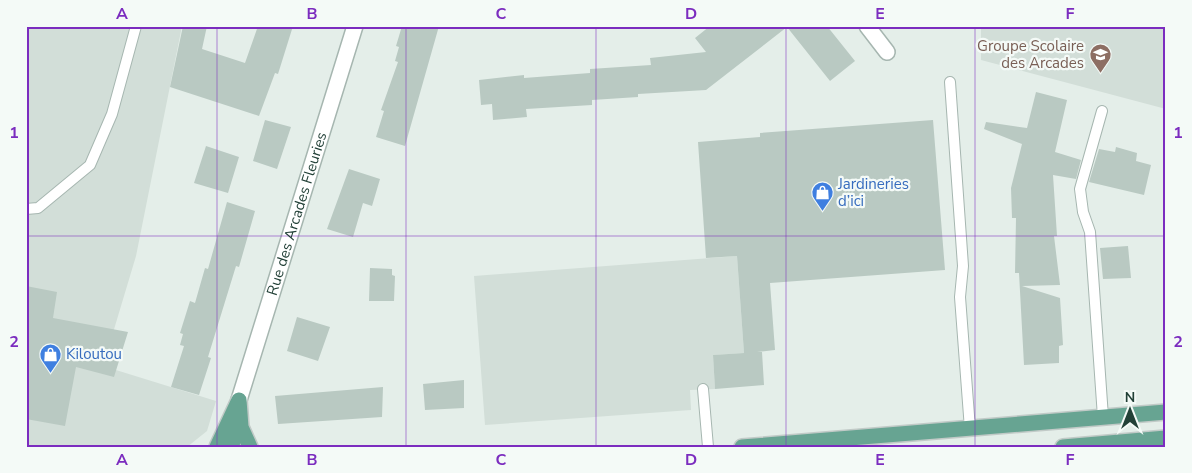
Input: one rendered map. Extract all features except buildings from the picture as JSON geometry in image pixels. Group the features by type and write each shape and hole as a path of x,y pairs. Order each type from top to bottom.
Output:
{"main road":[{"path":"217,447 239,400"},
{"path":"232,447 239,400"},
{"path":"239,400 241,426 250,447"},
{"path":"742,447 1166,412"},
{"path":"1063,447 1166,438"}],"street":[{"name":"Rue des Arcades Fleuries","path":"239,400 354,26"},
{"path":"867,26 887,52"}],"lane":[{"path":"26,209 38,208 90,165 112,114 136,26"},
{"path":"950,82 963,266 960,297 970,429"},
{"path":"1102,111 1080,189 1083,212 1090,232 1102,417"},
{"path":"702,389 708,447"}],"shaded area":[{"path":"26,26 182,26 136,256 103,366 216,401 207,431 187,447 26,447"},
{"name":"Groupe Scolaire des Arcades","path":"981,26 1166,26 1166,109 981,60"},
{"path":"737,256 744,353 713,355 715,389 690,390 691,410 485,425 474,276"}],"place":[{"name":"Groupe Scolaire des Arcades","path":"1100,74"},
{"name":"Jardineries d’ici","path":"822,212"},
{"name":"Kiloutou","path":"50,373"}]}
